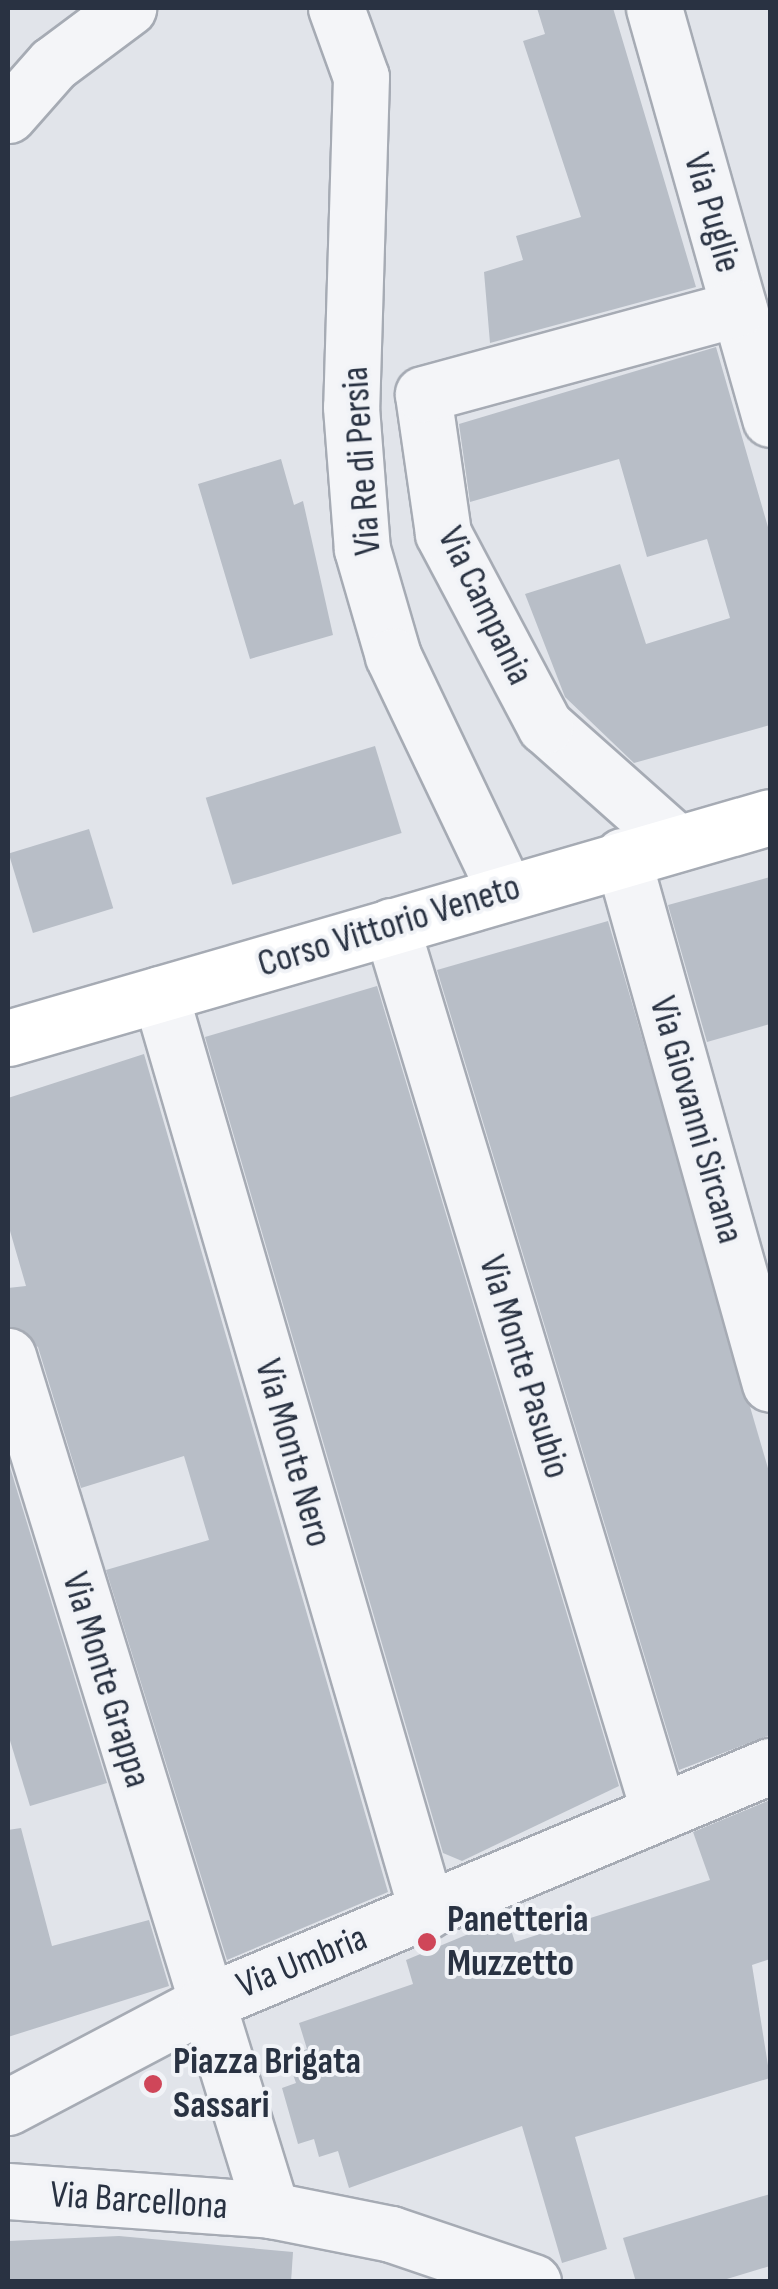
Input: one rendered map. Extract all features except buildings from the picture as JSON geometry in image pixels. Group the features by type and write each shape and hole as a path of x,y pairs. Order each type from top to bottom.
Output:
{"main road":[{"name":"Corso Vittorio Veneto","path":"8,1038 622,856 770,817"}],"street":[{"path":"8,115 53,64 128,8"},
{"name":"Via Re di Persia","path":"336,8 361,77 351,407 362,549 393,656 505,891"},
{"name":"Via Puglie","path":"654,8 770,419"},
{"name":"Via Campania","path":"677,843 544,726 443,533 423,394 739,308"},
{"name":"Via Giovanni Sircana","path":"622,856 770,1384"},
{"name":"Via Monte Pasubio","path":"391,926 658,1808"},
{"name":"Via Monte Nero","path":"160,994 427,1911"},
{"name":"Via Monte Grappa","path":"8,1356 205,2003"},
{"name":"Via Umbria","path":"8,2107 205,2003 427,1911 658,1808 770,1766"},
{"name":"Via Barcellona","path":"205,2003 270,2210"},
{"name":"Via Barcellona","path":"8,2191 270,2210 390,2234 533,2282"}],"place":[{"name":"Panetteria Muzzetto","path":"427,1942"},
{"name":"Piazza Brigata Sassari","path":"153,2084"}]}
